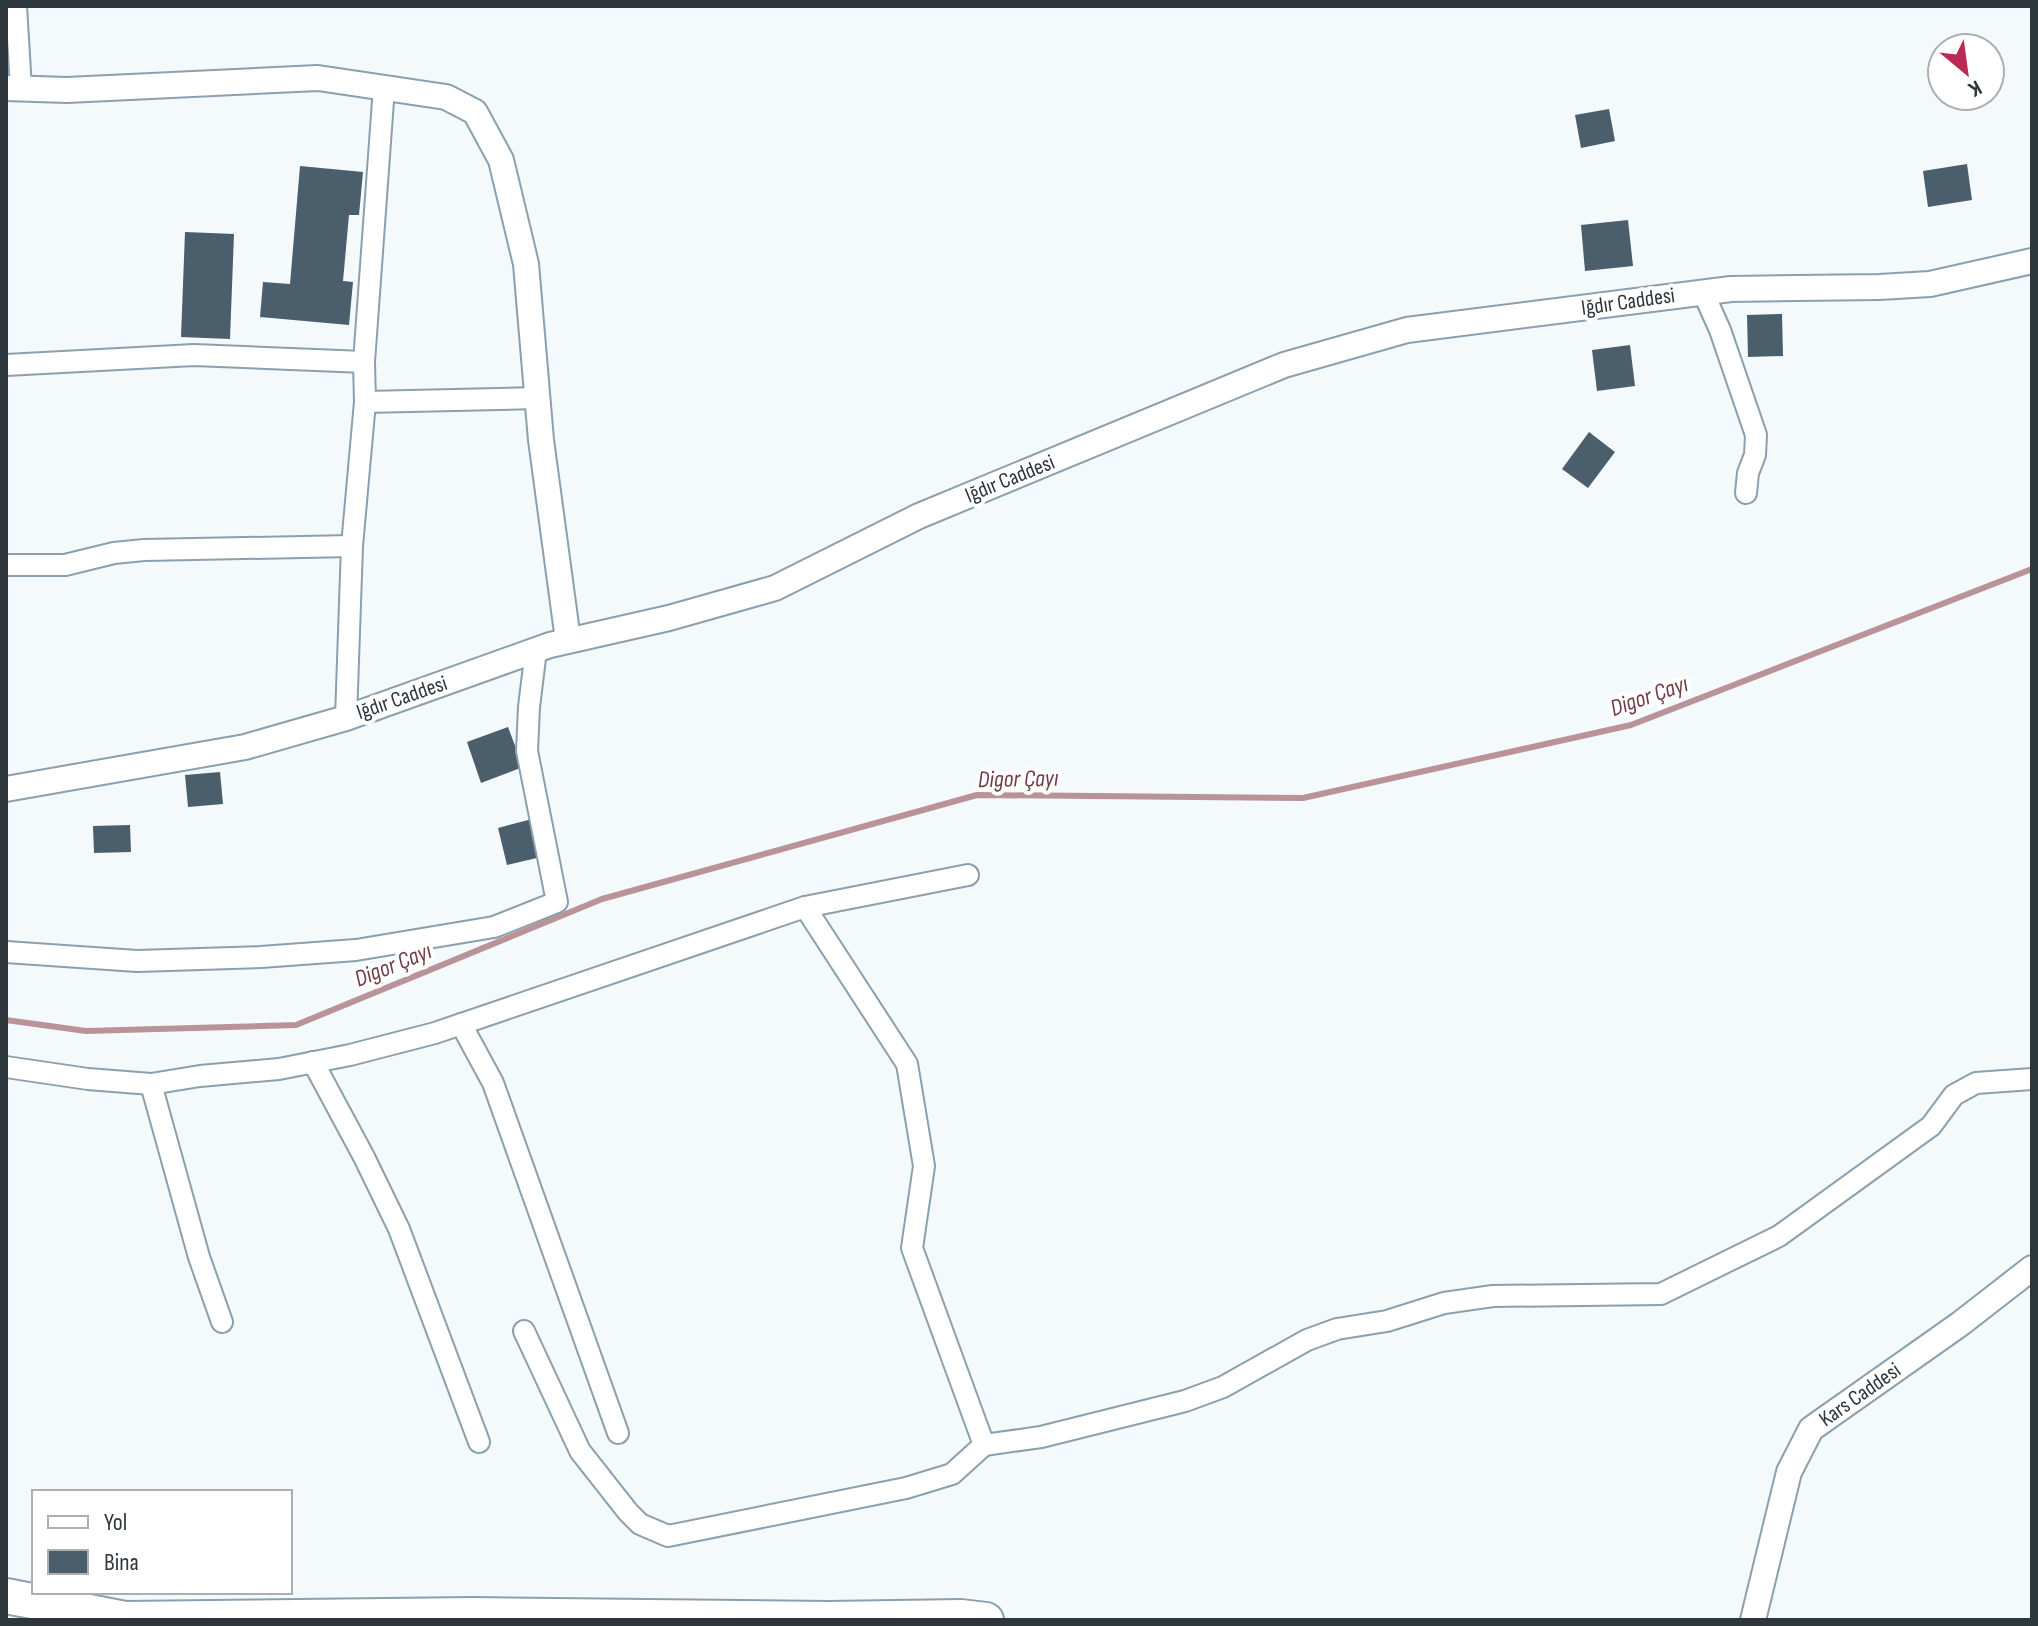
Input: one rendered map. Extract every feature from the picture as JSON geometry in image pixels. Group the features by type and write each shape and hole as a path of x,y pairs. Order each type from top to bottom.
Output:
{"highway":[{"path":"6,1596 125,1619 961,1617 986,1620"}],"street":[{"path":"16,6 14,88 67,90 318,78 446,97 475,112 501,160 526,264 541,440 568,640"},
{"path":"346,718 352,546 365,402 364,362 384,87"},
{"name":"Iğdır Caddesi","path":"6,789 245,747 346,718 568,640 669,618 775,588 919,516 1284,365 1407,330 1703,292 1770,287 1930,284 2032,261"},
{"path":"1703,292 1720,330 1756,435 1755,455 1748,473 1746,493"},
{"path":"6,365 194,355 364,362"},
{"path":"365,402 538,398"},
{"path":"6,565 65,565 114,553 144,550 352,546"},
{"path":"6,952 137,961 356,950 494,927 557,902 527,751 536,650"},
{"path":"6,1067 151,1084 279,1069 378,1047 461,1024 805,907 968,875"},
{"path":"805,907 907,1064 924,1166 912,1248 984,1445"},
{"path":"461,1024 493,1083 618,1433"},
{"path":"313,1062 399,1229 479,1442"},
{"path":"524,1331 580,1451 640,1524 668,1536 906,1488 952,1474 984,1445 1041,1437 1185,1401 1223,1387 1307,1340 1337,1329 1387,1321 1444,1303 1493,1296 1661,1294 1779,1236 1931,1126 1954,1095 1976,1083 2032,1079"},
{"path":"151,1084 199,1257 222,1322"},
{"name":"Kars Caddesi","path":"1753,1620 1789,1472 1811,1429 1947,1333 2032,1268"}],"building":[{"path":"1609,109 1615,141 1581,148 1575,115"},
{"path":"1967,164 1972,200 1928,207 1923,171"},
{"path":"300,166 363,172 359,215 349,215 343,281 353,282 349,325 260,317 263,282 290,284"},
{"path":"1628,220 1633,266 1585,271 1581,225"},
{"path":"185,232 234,234 230,339 181,337"},
{"path":"1782,314 1783,356 1748,357 1747,315"},
{"path":"1630,345 1635,386 1597,391 1592,350"},
{"path":"1589,432 1615,452 1588,488 1562,469"},
{"path":"508,727 523,767 481,783 467,742"},
{"path":"220,772 223,804 188,807 185,775"},
{"path":"532,819 541,857 507,865 498,828"},
{"path":"130,825 131,852 94,853 93,826"}],"waterway":[{"name":"Digor Çayı","path":"6,1020 86,1031 296,1025 602,899 977,795 1303,798 1631,725 2032,569"}]}
